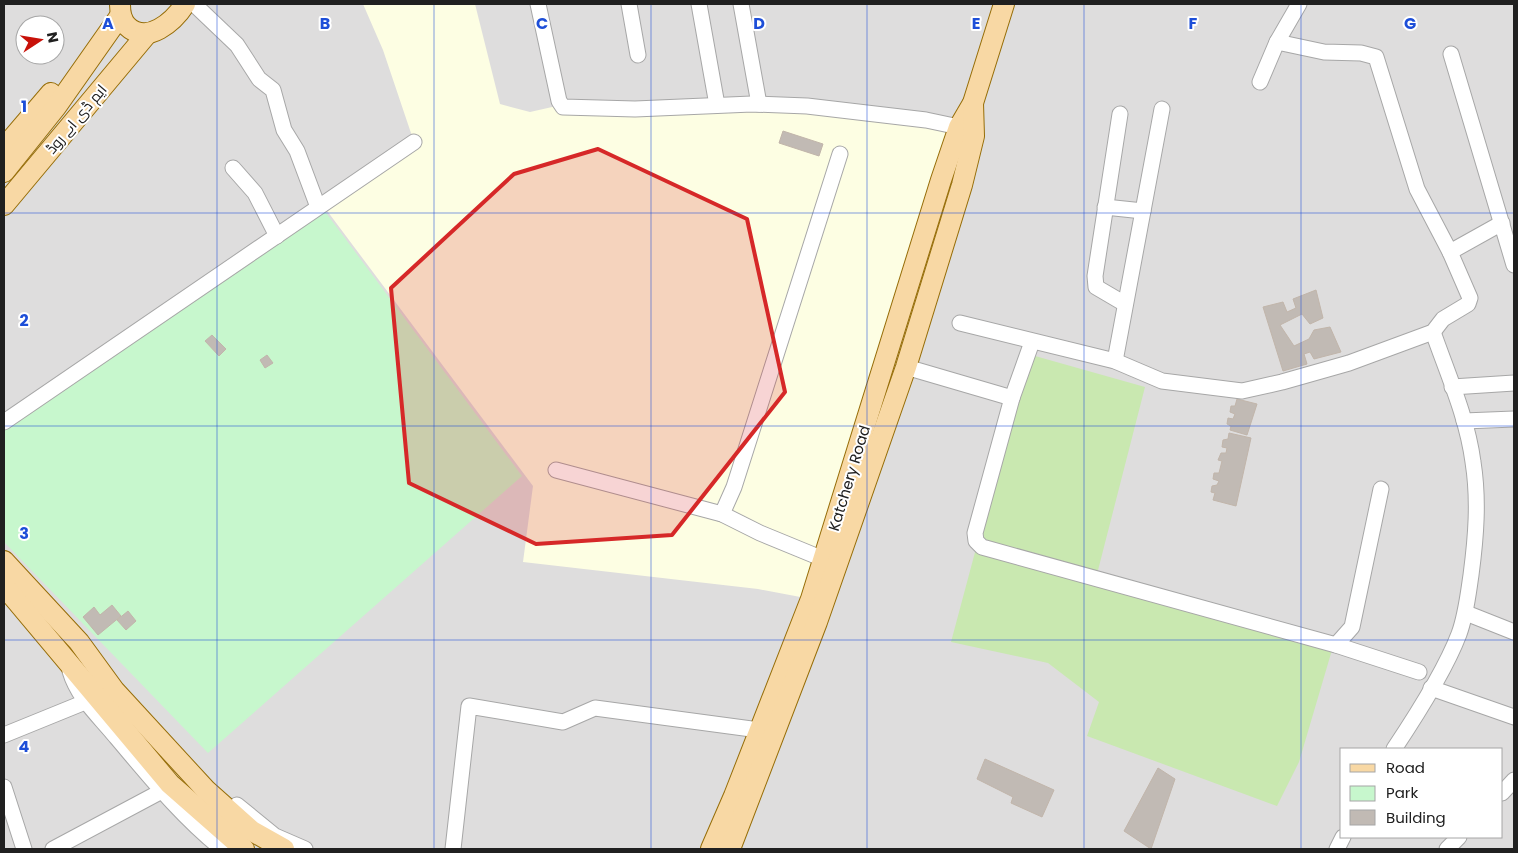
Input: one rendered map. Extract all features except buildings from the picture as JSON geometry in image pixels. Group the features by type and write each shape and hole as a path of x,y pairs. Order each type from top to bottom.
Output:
{"main road":[{"path":"120,8 126,25 141,33 161,29 172,20 185,4"},
{"name":"Katchery Road","path":"730,849 830,562 874,428 902,309 941,180 959,127 973,103 1004,4"},
{"path":"4,148 120,8"},
{"name":"ایم ڈی اے روڈ","path":"4,172 66,94 120,8"},
{"name":"ایم ڈی اے روڈ","path":"4,185 141,33"},
{"name":"ایم ڈی اے روڈ","path":"4,205 141,33"},
{"name":"Katchery Road","path":"874,428 906,367 962,185 974,136 973,103"},
{"path":"941,180 962,185"},
{"path":"902,309 922,315"},
{"path":"4,561 79,642 114,690 206,790 252,831 284,849"},
{"path":"4,586 67,661 92,700 170,784 244,849"},
{"name":"Katchery Road","path":"711,849 734,796 758,730 810,620"}],"street":[{"path":"194,4 237,45 259,80 273,90 284,130 297,151 318,207"},
{"path":"538,4 561,106 572,108 635,109 759,104 807,106 926,120 959,127"},
{"path":"629,4 638,55"},
{"path":"699,4 717,105"},
{"path":"740,4 759,104"},
{"path":"1260,82 1277,42 1299,4"},
{"path":"960,323 1115,361 1162,381 1242,391 1349,363 1433,332 1444,318 1470,301 1450,252 1417,190 1376,57 1362,53 1324,52 1277,42"},
{"path":"1451,54 1514,265"},
{"path":"1115,361 1162,109"},
{"path":"1120,114 1095,276 1096,287 1125,304"},
{"path":"4,422 414,142"},
{"path":"722,514 734,487 840,154"},
{"path":"233,168 255,193 276,236"},
{"path":"1106,207 1143,210"},
{"path":"1450,252 1502,223"},
{"path":"1395,748 1431,688 1459,635 1466,613 1476,537 1477,508 1473,462 1464,421 1433,332"},
{"path":"1032,342 1012,398 975,533 976,541 982,547 1336,645 1419,672"},
{"path":"906,367 1012,398"},
{"path":"1452,387 1514,383"},
{"path":"1464,421 1514,419"},
{"path":"556,470 722,514 760,533 830,562"},
{"path":"1336,645 1352,627 1381,489"},
{"path":"1466,613 1514,632"},
{"path":"79,642 227,797 275,836 305,849"},
{"path":"1431,688 1514,717"},
{"path":"4,735 92,700 160,792 194,827 222,849"},
{"path":"453,849 469,706 563,722 595,708 758,730"},
{"path":"1503,792 1514,780"},
{"path":"4,787 24,849"},
{"path":"53,849 160,792"},
{"path":"1337,849 1343,838"}],"highlighted area":[{"path":"598,149 747,219 785,392 672,535 536,544 409,483 391,288 514,174"}],"shaded area":[{"path":"4,4 1514,4 1514,849 4,849"},
{"path":"363,4 475,4 500,104 530,112 561,105 717,105 959,127 811,599 758,589 523,562 533,486 322,204 414,142 383,50"}],"green space":[{"path":"318,202 522,476 208,753 4,542 4,429"},
{"path":"1028,354 1145,387 1095,582 1332,650 1299,762 1277,806 1087,736 1099,702 1048,663 951,642"}]}
